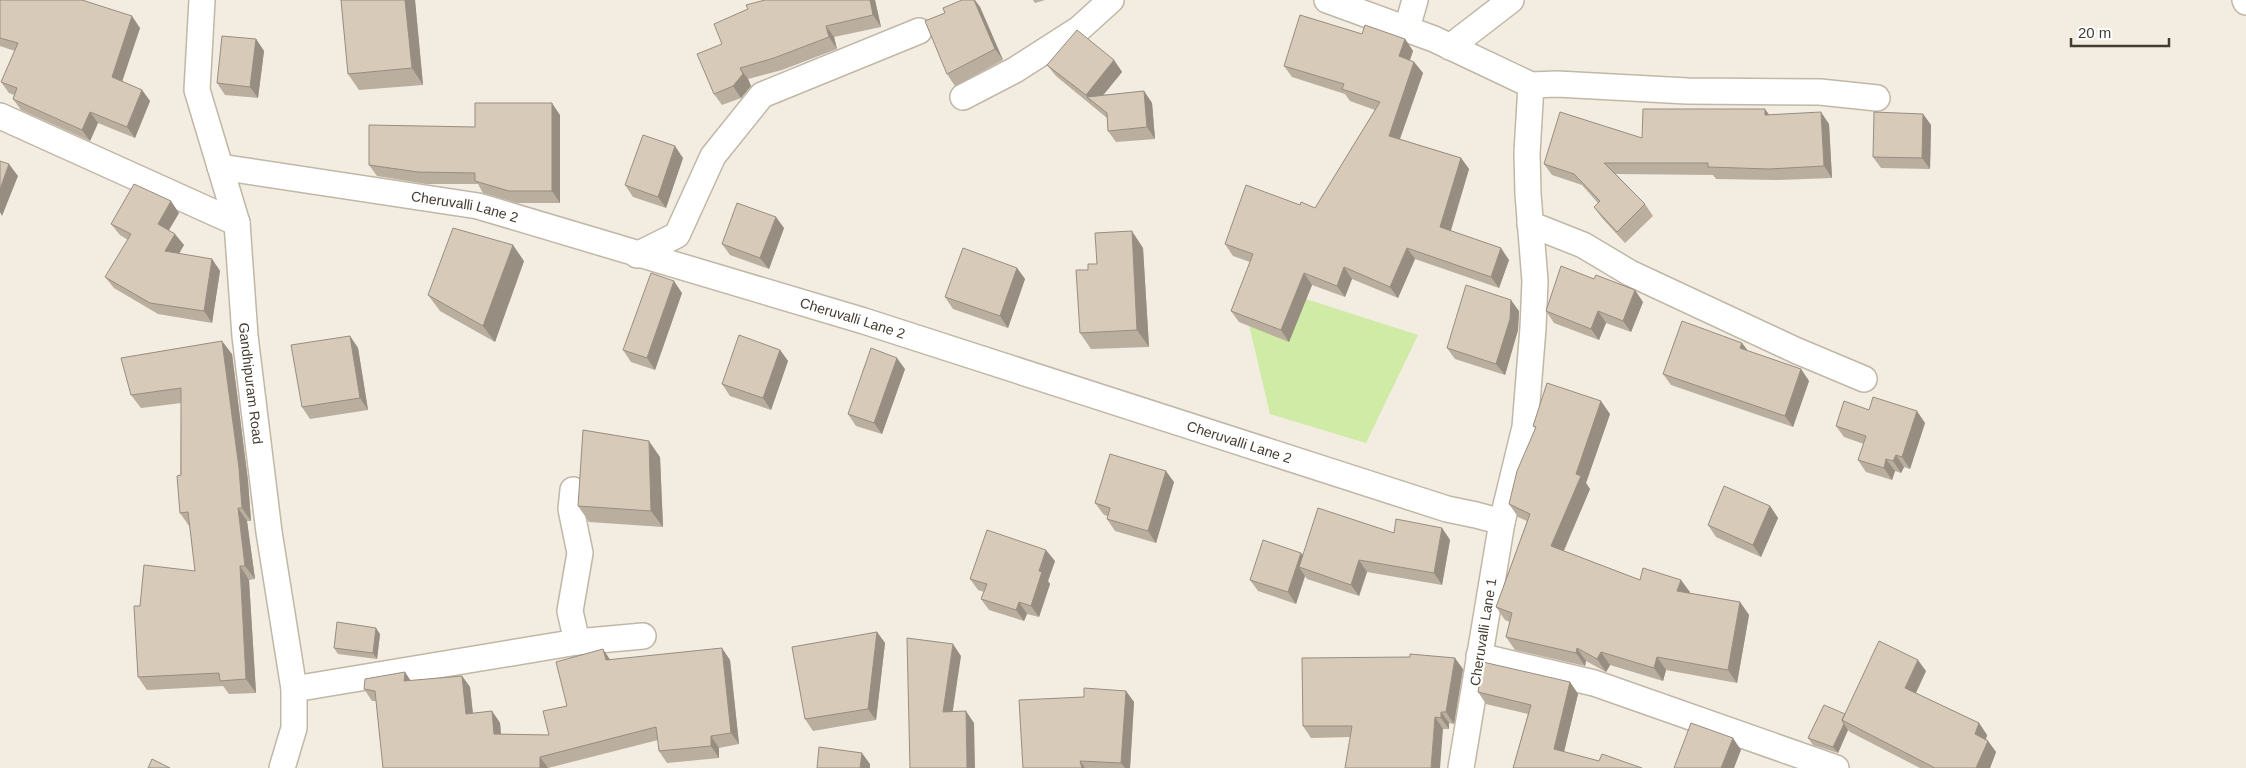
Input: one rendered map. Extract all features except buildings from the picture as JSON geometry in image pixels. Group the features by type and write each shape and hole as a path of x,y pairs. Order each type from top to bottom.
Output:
{"street":[{"name":"Gandhipuram Road","path":"202,0 197,90 237,223 245,336 269,532 294,689 294,728 282,768"},
{"path":"963,97 1015,70 1079,29 1111,0"},
{"path":"1327,0 1407,28 1531,85 1557,84 1686,91 1820,92 1877,98"},
{"path":"1407,28 1415,0"},
{"path":"1450,47 1511,0"},
{"path":"637,255 677,235 713,156 762,95 919,31"},
{"name":"Cheruvalli Lane 1","path":"1461,768 1502,522 1525,427 1535,281 1526,153 1531,85"},
{"path":"0,116 237,223"},
{"name":"Cheruvalli Lane 2","path":"220,167 478,206 637,255 864,320 1447,510 1476,514 1502,522"},
{"path":"1530,224 1583,245 1630,273 1795,350 1864,379"},
{"path":"574,490 571,509 580,553 570,611 577,642"},
{"path":"294,689 577,642 643,636"},
{"path":"1479,656 1594,683 1836,768"}],"green space":[{"path":"1256,283 1418,335 1366,443 1270,414 1242,295"}]}
